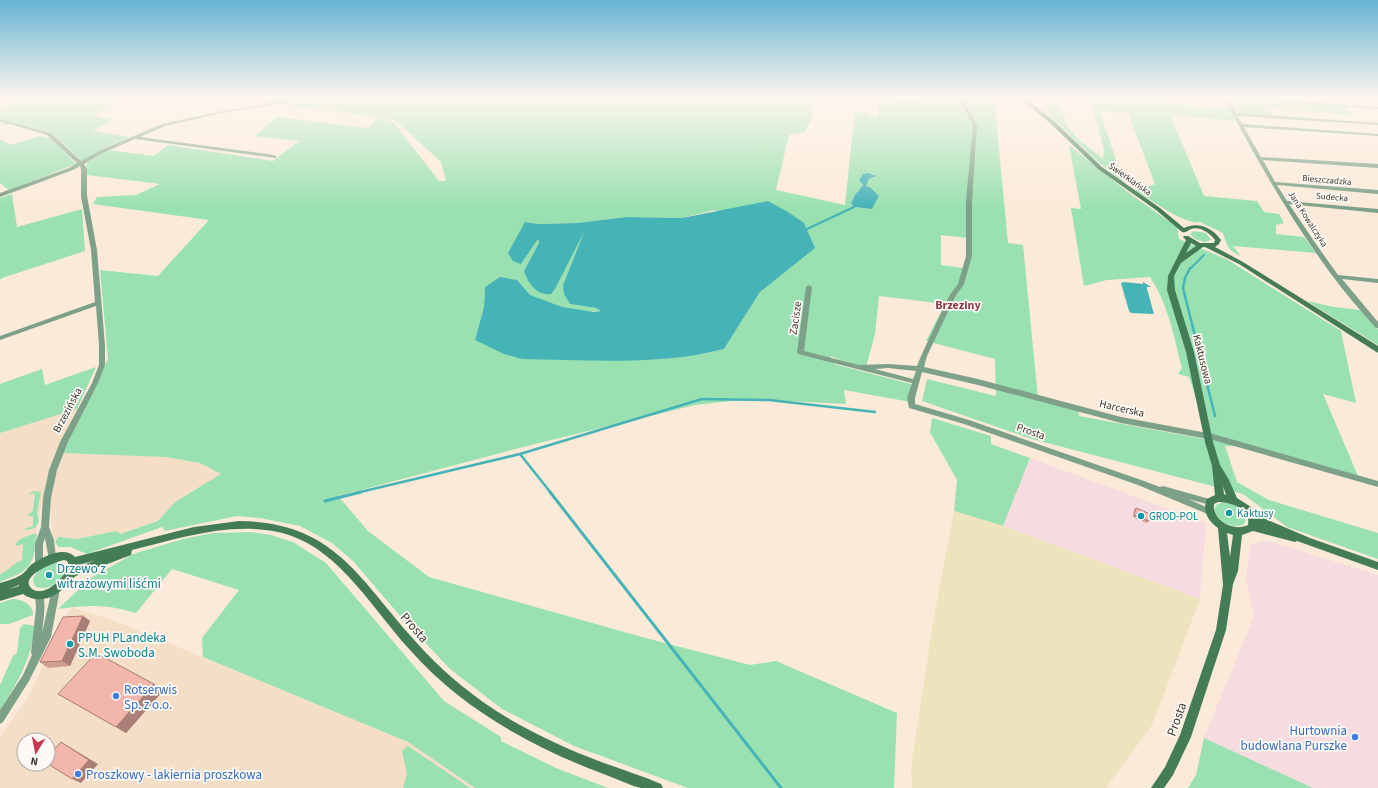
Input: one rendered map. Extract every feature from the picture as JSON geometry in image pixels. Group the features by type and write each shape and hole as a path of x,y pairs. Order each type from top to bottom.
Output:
{"main road":[{"name":"Świerklańska","path":"1065,135 1103,171 1158,209 1184,231"},
{"name":"Świerklańska","path":"1158,209 1194,227 1212,232 1218,238 1217,243"},
{"path":"1194,227 1188,228 1184,231 1184,234 1188,240 1205,246 1241,263 1378,350"},
{"name":"Kaktusowa","path":"1188,240 1171,276 1171,290 1190,352 1216,466 1220,498"},
{"path":"1179,261 1205,246 1217,243 1241,263"},
{"name":"Kaktusowa","path":"1216,466 1225,480 1233,500"},
{"path":"1220,498 1233,500 1243,506 1254,522 1252,527 1245,532 1238,532 1222,526 1214,519 1210,507 1220,498"},
{"path":"1252,517 1281,532 1378,566"},
{"name":"Prosta","path":"73,562 198,529 237,525 270,527 307,538 338,560 431,665 456,688 483,709 513,728 551,747 585,762 657,788"},
{"name":"Prosta","path":"1222,526 1230,570"},
{"path":"1252,527 1281,532"},
{"name":"Prosta","path":"1157,788 1177,756 1195,709 1221,630 1230,570 1238,532"},
{"name":"Prosta","path":"72,574 151,542"},
{"path":"0,588 27,577 39,564 52,558 67,557 73,562 72,574 56,589 39,595 30,594 25,589"},
{"path":"25,589 27,577"},
{"path":"0,596 25,589"}],"street":[{"path":"50,135 82,164"},
{"path":"0,195 29,186 82,164 103,151 144,135"},
{"path":"916,382 920,369 952,296 961,284 969,256 969,201 974,135"},
{"name":"Jana Kowalczyka","path":"1246,135 1285,202 1337,277 1378,326"},
{"path":"136,138 274,157"},
{"path":"1261,158 1378,166"},
{"name":"Brzezińska","path":"39,564 39,544 45,527 53,470 64,442 95,383 102,365 102,345 91,231 84,196 84,169 82,164"},
{"name":"Bieszczadzka","path":"1274,183 1378,192"},
{"name":"Sudecka","path":"1285,202 1378,211"},
{"path":"1337,277 1378,281"},
{"name":"Zacisze","path":"800,352 809,287"},
{"path":"0,338 98,303"},
{"name":"Harcerska","path":"800,352 916,382"},
{"name":"Harcerska","path":"860,367 888,366 920,369 978,382 1121,420 1208,436 1378,484"},
{"name":"Prosta","path":"916,382 911,398 912,406 966,422 1210,507"},
{"name":"Brzezińska","path":"45,527 50,540 52,558"},
{"path":"0,719 19,691 46,637 56,589"},
{"path":"35,659 39,619 39,595"}],"shaded area":[{"path":"82,407 49,472 36,530 37,534 33,560 0,577 0,433"},
{"path":"70,452 166,457 200,463 222,474 175,502 158,521 119,534 116,531 77,539 61,537 53,540 50,507 55,478 63,453"},
{"path":"1030,458 1206,523 1200,599 1003,526"},
{"path":"1265,540 1378,575 1378,788 1313,788 1204,738 1254,616 1246,580 1250,545"},
{"path":"73,608 110,619 408,742 475,788 0,788 0,737 27,699 69,611"}],"green space":[{"path":"53,135 116,135 130,137 102,149 82,161"},
{"path":"256,135 403,135 439,181 446,181 441,162 411,135 790,135 776,190 845,205 852,135 998,135 1008,243 1023,245 1038,398 1078,409 1079,416 1210,440 1189,377 1178,374 1182,368 1170,321 1156,287 1150,277 1107,280 1084,286 1071,208 1081,209 1069,145 1133,196 1177,227 1179,239 1228,260 1341,331 1356,403 1323,394 1358,476 1248,446 1225,446 1237,482 1269,500 1378,533 1378,559 1287,527 1243,494 1032,439 922,401 927,379 996,396 995,359 926,341 945,304 879,296 875,334 866,367 860,367 830,356 834,364 911,384 911,402 844,390 846,404 750,399 695,405 527,446 338,496 368,531 429,577 642,637 750,665 776,661 897,713 894,788 688,788 574,746 502,709 450,669 401,617 353,561 332,543 300,526 260,518 237,516 165,531 162,527 87,554 70,547 58,547 55,541 59,537 77,539 116,531 120,534 158,521 175,502 221,474 200,463 166,457 63,453 108,359 100,270 158,276 209,220 93,204 97,197 136,195 160,184 87,175 87,163 108,150 154,156 168,145 273,161 299,141 255,136","holes":["873,174 875,177 869,179 866,186 870,187 879,196 872,209 854,207 851,203 855,195 863,185 862,183","715,210 815,247 760,292 724,349 708,353 664,359 615,360 475,340 484,307 485,287 503,279 516,281 530,295 544,302 575,310 594,312 601,311 596,308 570,304 563,285 584,232 575,246 555,289 524,271 539,243 538,239 521,264 525,222 539,224 577,223 627,217 682,218","941,235 967,238 967,256 963,268 941,265"]},
{"path":"1070,135 1074,135 1103,159 1104,150 1100,135 1108,135 1123,182 1096,160"},
{"path":"1136,135 1178,135 1204,196 1257,201 1264,212 1279,214 1284,223 1276,225 1276,234 1304,237 1316,253 1233,246 1241,256 1231,250 1223,233 1200,222 1186,220 1177,216 1136,191 1155,184"},
{"path":"39,136 53,139 76,164 9,190 0,183 0,139 11,145"},
{"path":"12,194 17,227 82,209 85,251 2,278 0,280 0,198"},
{"path":"1194,231 1206,233 1211,240 1205,242 1195,239 1190,234"},
{"path":"1307,301 1334,307 1360,310 1378,329 1378,345"},
{"path":"96,367 77,409 0,433 0,384 42,369 45,385"},
{"path":"932,418 991,436 991,444 1030,458 1003,526 954,511 957,480 930,432"},
{"path":"33,491 41,492 37,513 39,522 35,528 27,530 24,529 33,526 33,516 27,516 33,511 35,493 28,495"},
{"path":"1223,502 1234,505 1243,512 1246,519 1244,524 1239,526 1228,525 1219,519 1216,515 1216,505"},
{"path":"250,532 271,535 293,542 326,563 444,701 501,737 501,741 556,768 608,788 475,788 408,742 203,657 202,638 239,590 172,569 136,613 115,608 97,606 58,609 91,578 133,554 183,539 213,533"},
{"path":"37,534 36,545 32,561 29,566 18,574 0,582 0,574 22,560 23,544 15,546 16,543 22,538"},
{"path":"56,561 63,563 67,567 66,572 60,581 45,588 35,586 33,581 36,574 42,568"},
{"path":"12,599 20,600 29,605 33,611 33,615 9,624 0,624 0,603"},
{"path":"24,624 36,626 31,649 13,690 0,710 0,685 13,656 17,653 20,628"},
{"path":"1204,738 1313,788 1188,788 1196,775"},
{"path":"408,746 470,788 403,788 407,774 402,751"}],"sand":[{"path":"954,511 1003,526 1200,599 1152,725 1106,788 912,788 911,768 932,628"}],"water":[{"path":"868,173 876,176 869,179 866,186 870,187 879,196 872,209 854,207 851,203 863,185 859,180 863,174"},
{"path":"768,201 804,223 815,248 760,292 724,349 674,358 649,360 598,361 522,359 504,354 475,340 484,307 485,287 500,277 517,280 530,295 562,307 594,312 601,311 596,308 570,304 564,294 563,285 584,232 555,289 551,294 546,294 537,291 534,288 524,271 539,243 538,239 521,264 513,261 508,253 525,222 539,224 577,223 627,217 682,218"},
{"path":"1143,282 1151,287 1147,287 1147,289 1154,314 1131,313 1129,311 1121,283 1143,284"}],"building":[{"path":"1136,508 1150,514 1149,521 1134,515"},
{"path":"83,616 62,661 40,662 63,617"},
{"name":"Rotserwis Sp. z o.o.","path":"96,653 154,684 116,727 58,694"},
{"name":"Proszkowy - lakiernia proszkowa","path":"61,742 89,760 72,779 56,769 56,747"}],"waterway":[{"path":"807,229 854,207"},
{"path":"1190,269 1204,255"},
{"path":"1190,268 1185,278 1183,288 1215,416"},
{"path":"520,454 702,399 769,400 875,412"},
{"path":"356,493 520,454"},
{"path":"520,454 551,493"},
{"path":"325,501 361,492"},
{"path":"550,492 781,788"}],"place":[{"name":"Kaktusy","path":"1229,513"},
{"name":"GROD-POL","path":"1141,516"},
{"name":"Drzewo z witrażowymi liśćmi","path":"49,575"},
{"name":"PPUH PLandeka S.M. Swoboda","path":"70,644"},
{"name":"Rotserwis Sp. z o.o.","path":"116,696"},
{"name":"Hurtownia budowlana Purszke","path":"1355,737"},
{"name":"Proszkowy - lakiernia proszkowa","path":"78,774"}],"district":[{"name":"Brzeziny","path":"958,305"}]}
